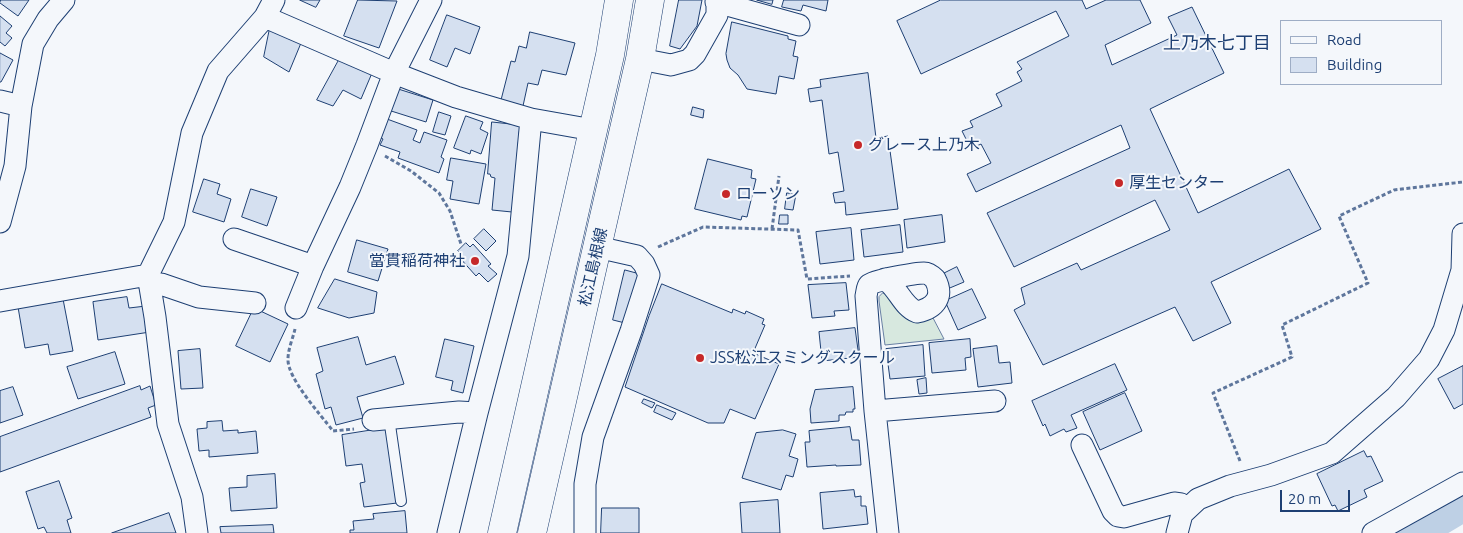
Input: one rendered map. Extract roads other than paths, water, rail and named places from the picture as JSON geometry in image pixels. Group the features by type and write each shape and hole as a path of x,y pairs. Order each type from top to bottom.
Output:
{"main road":[{"name":"松江島根線","path":"502,533 610,55 619,0"},
{"name":"松江島根線","path":"532,533 640,59 650,0"}],"street":[{"path":"0,222 14,166 21,106 33,44 48,19 64,0"},
{"path":"296,308 313,266 350,187 394,73 431,0"},
{"path":"640,59 672,65 689,60 695,54 717,15 716,1 799,25"},
{"path":"197,533 192,497 168,424 149,281 174,222 192,133 218,71 269,8 394,73 456,97 531,119 593,130"},
{"path":"0,101 21,106"},
{"path":"448,533 518,256 531,119"},
{"path":"1177,533 1180,519 1187,508 1198,499 1230,486 1271,476 1332,453 1396,397 1429,359 1444,330 1462,270 1463,234"},
{"path":"234,239 313,266"},
{"path":"586,533 585,484 593,437 649,275 644,264 637,256 597,247"},
{"path":"0,301 149,281 199,296 255,303"},
{"path":"877,282 866,296 875,411 888,533"},
{"path":"875,411 995,401"},
{"path":"382,419 459,412 477,413"},
{"path":"1082,445 1113,511 1118,516 1124,517 1174,503 1181,504 1187,508"},
{"path":"1373,533 1463,483"}],"lane":[{"path":"382,419 400,501"}],"waterway":[{"path":"1407,533 1463,500"}],"place":[{"name":"グレース上乃木","path":"858,145"},
{"name":"厚生センター","path":"1119,183"},
{"name":"ローソン","path":"726,194"},
{"name":"當貫稲荷神社","path":"475,261"},
{"name":"JSS松江スミングスクール","path":"700,358"}],"district":[{"name":"上乃木七丁目","path":"1217,43"}]}
